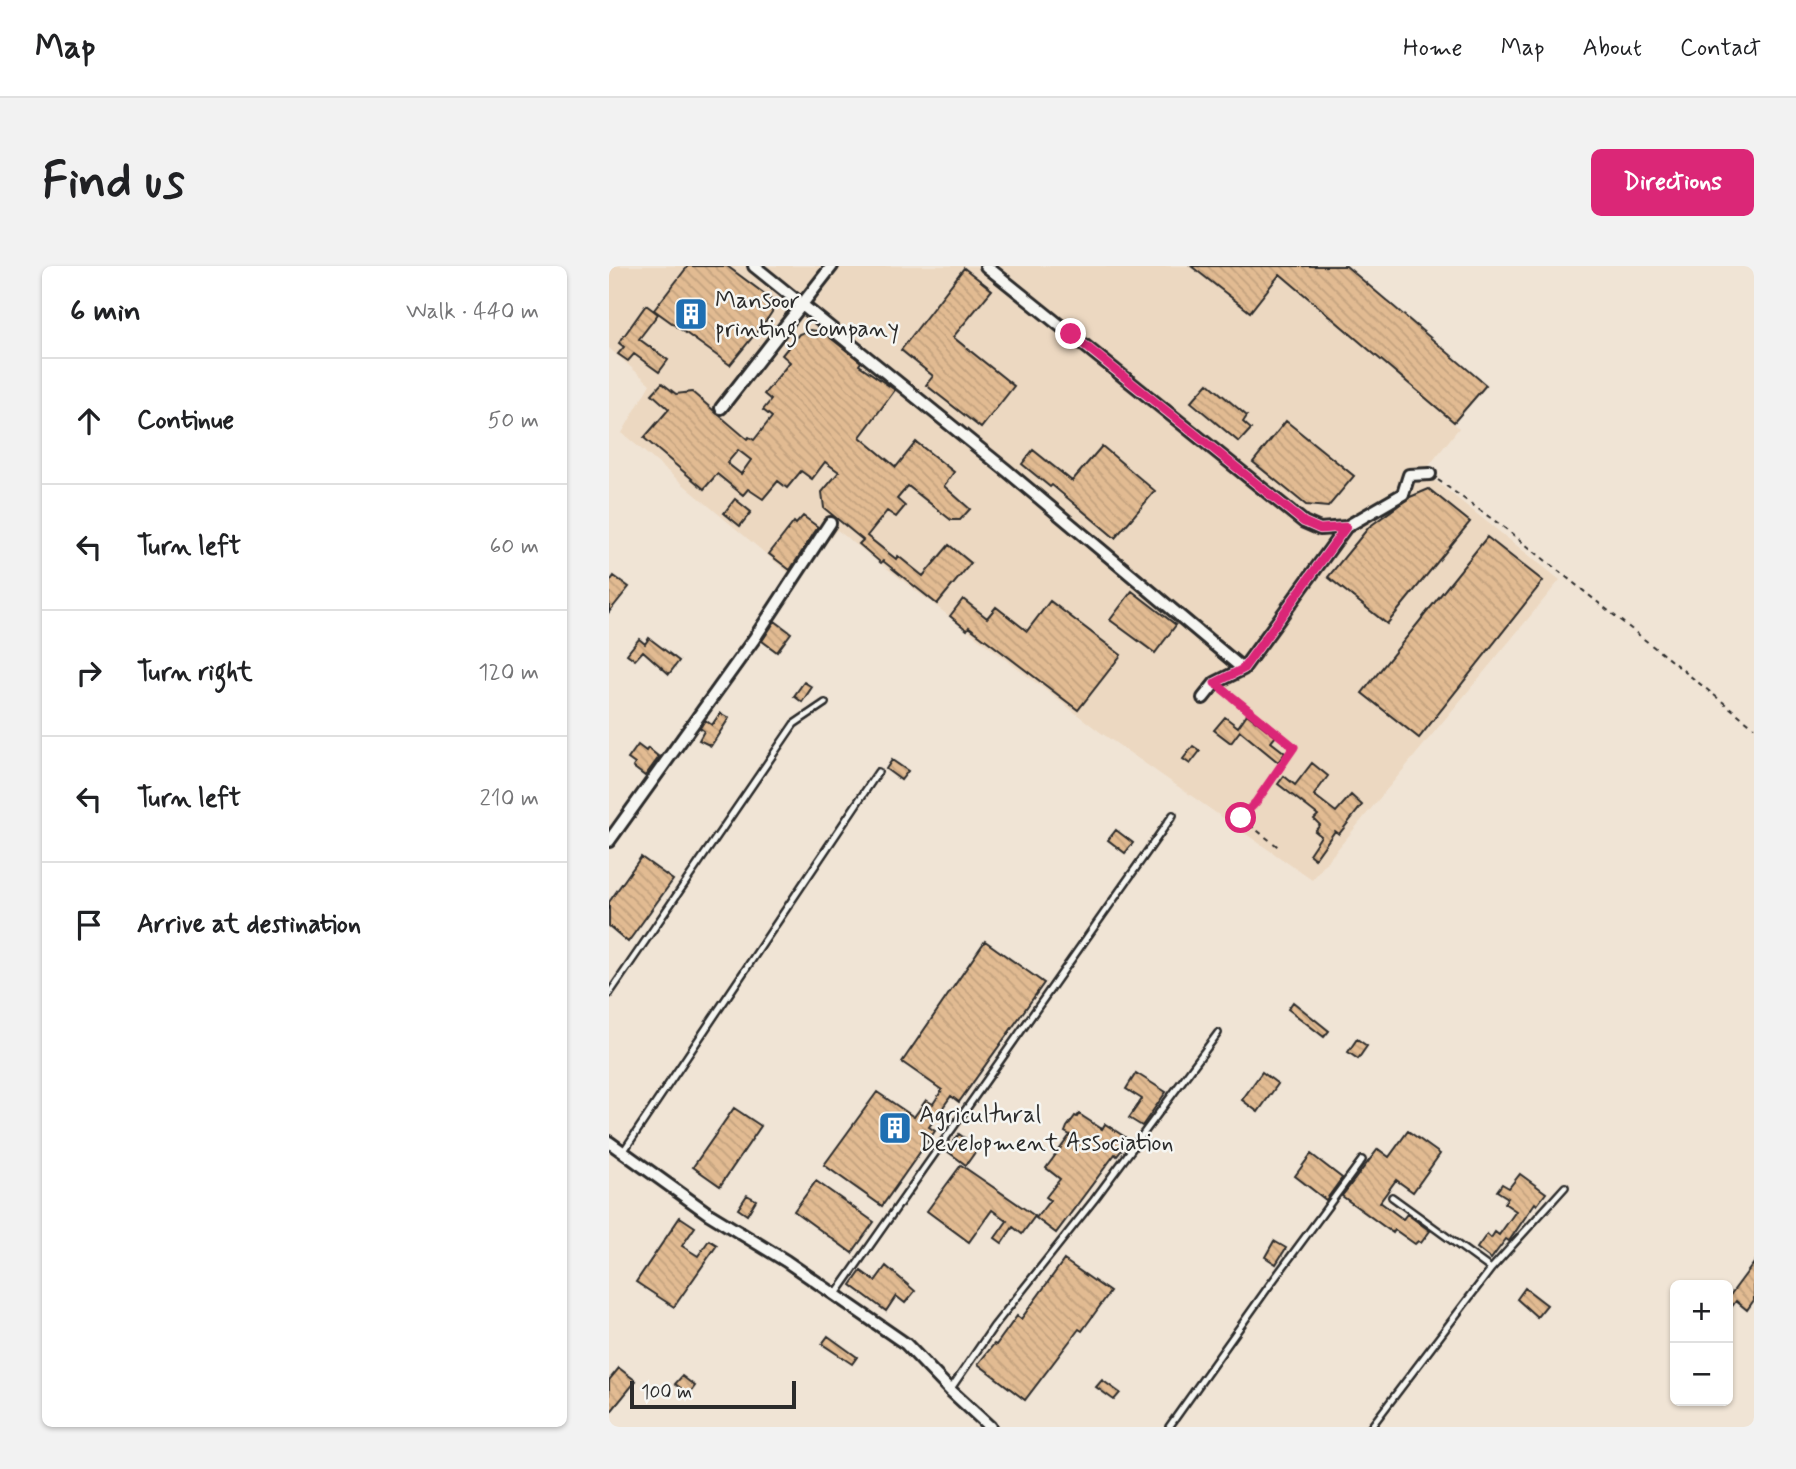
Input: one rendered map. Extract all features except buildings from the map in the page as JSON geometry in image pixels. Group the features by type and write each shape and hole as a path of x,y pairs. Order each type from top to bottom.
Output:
{"street":[{"path":"754,266 1006,470 1243,669"},
{"path":"722,408 832,266"},
{"path":"986,266 1304,522 1320,529 1346,527"},
{"path":"1203,698 1215,683 1243,669 1346,527 1403,494 1409,474 1430,474"},
{"path":"609,841 754,639 830,523"},
{"path":"609,1142 709,1214 836,1294 906,1344 990,1427"}],"lane":[{"path":"609,994 794,724 825,703"},
{"path":"622,1152 878,772"},
{"path":"836,1294 1173,815"},
{"path":"950,1390 994,1326 1094,1200 1218,1033"},
{"path":"1169,1427 1362,1160"},
{"path":"1371,1427 1491,1269 1565,1187"},
{"path":"1392,1197 1491,1269"}],"path":[{"path":"1430,474 1506,529 1754,727"},
{"path":"1215,683 1294,747 1256,802 1241,818 1281,849"}],"shaded area":[{"path":"609,266 1275,266 1459,428 1424,472 1560,580 1312,880 1100,732 837,530 797,580 622,433 650,384 609,348"}],"place":[{"name":"Mansoor printing Company","path":"691,314"},
{"name":"Agricultural Development Association","path":"895,1128"}],"route":[{"path":"1071,334 1304,522 1320,529 1346,527 1243,669 1215,683 1294,747 1256,802 1241,818"}]}
